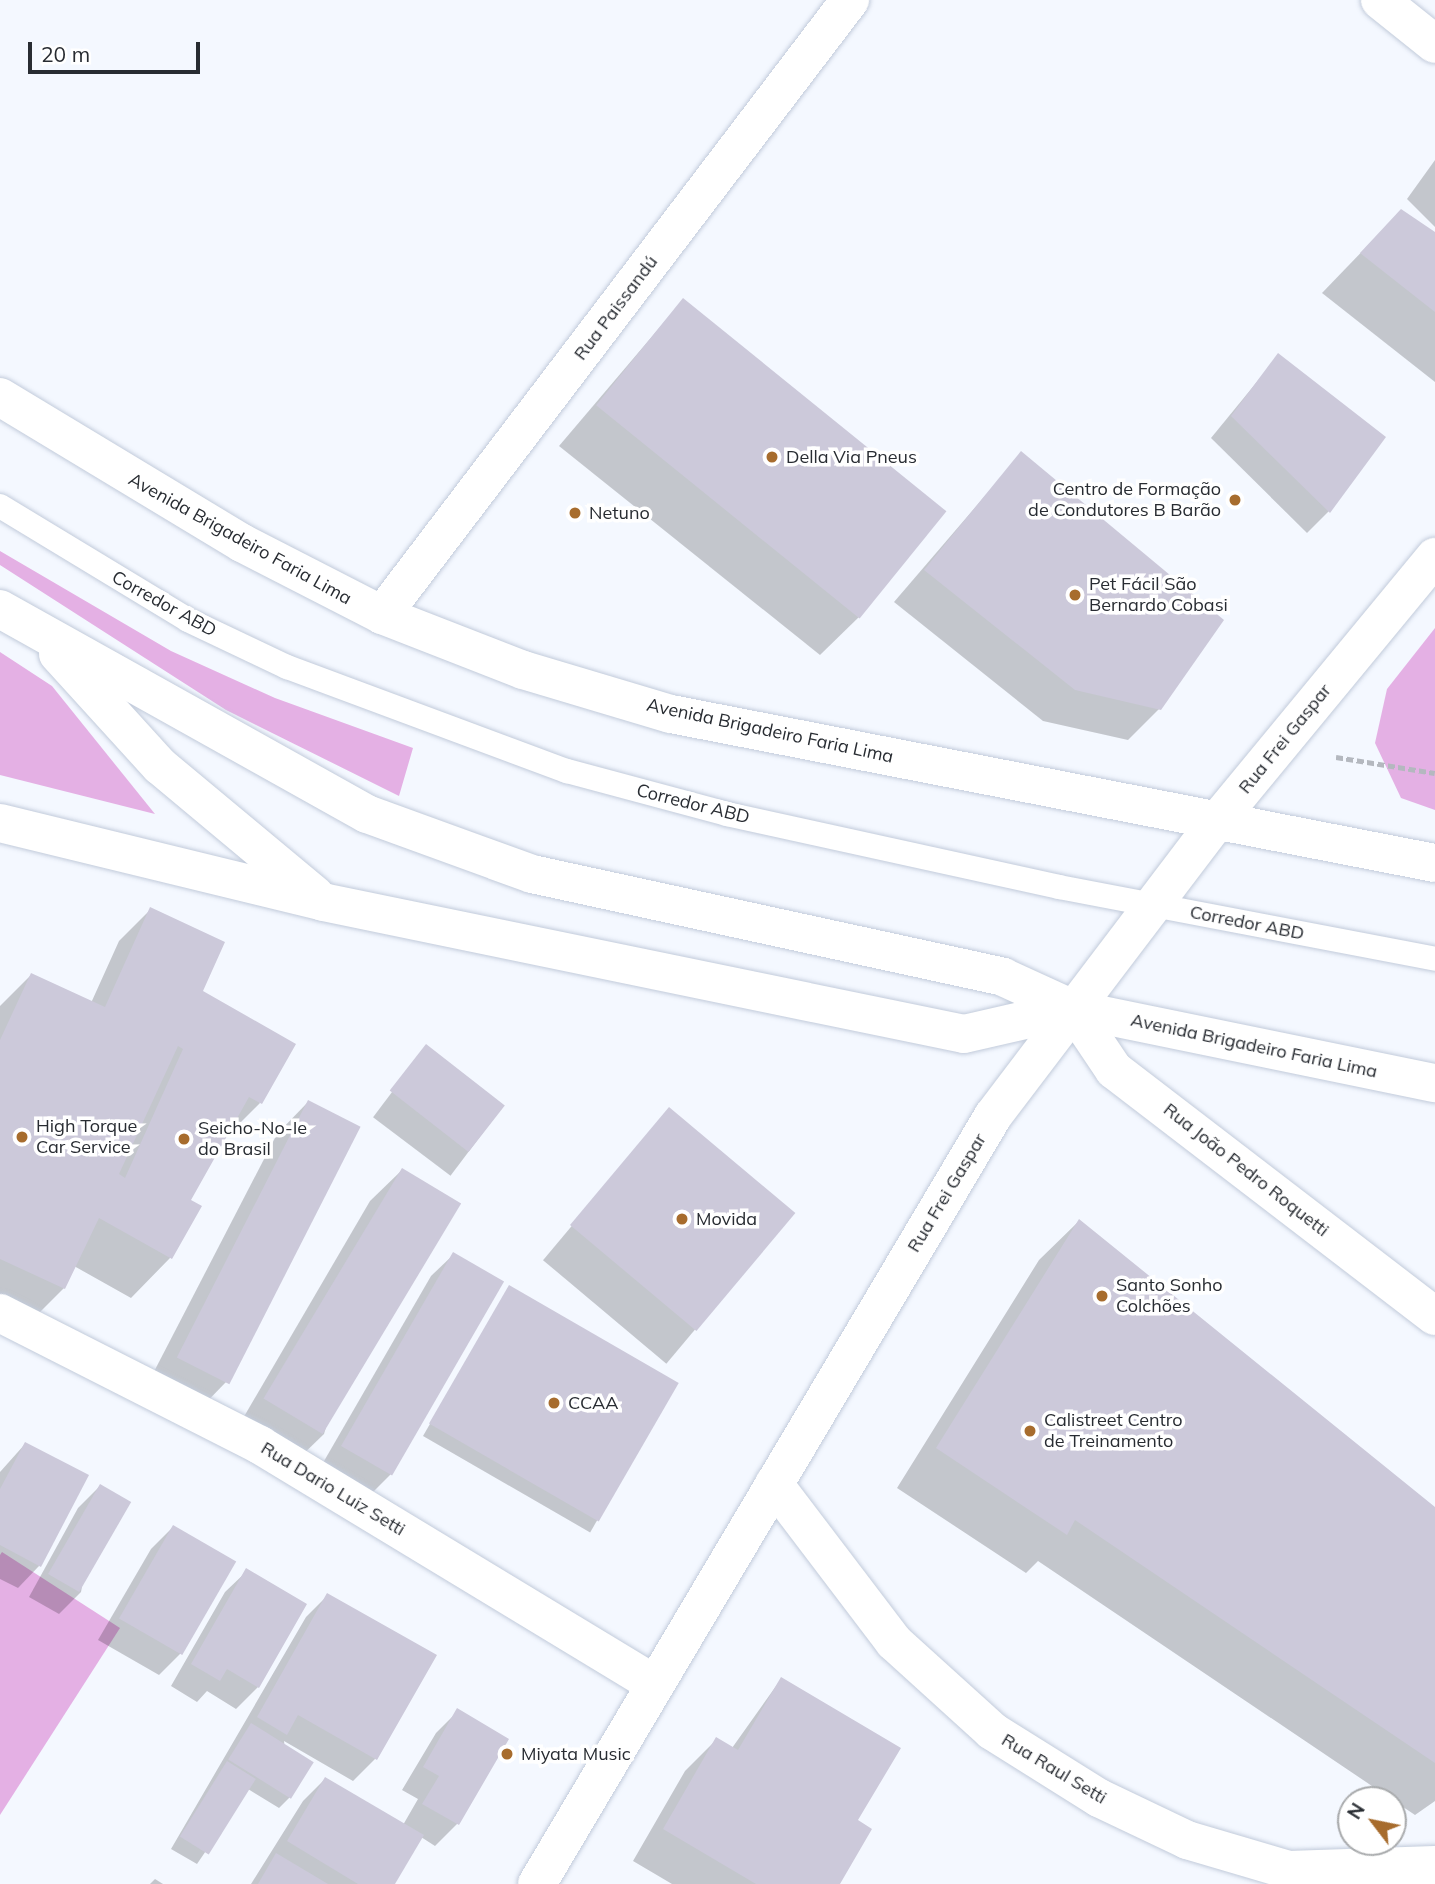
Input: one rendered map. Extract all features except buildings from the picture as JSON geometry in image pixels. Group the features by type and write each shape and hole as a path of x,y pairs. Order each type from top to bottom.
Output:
{"main road":[{"name":"Rua Paissandú","path":"382,615 850,0"},
{"path":"1380,0 1435,44"},
{"name":"Avenida Brigadeiro Faria Lima","path":"0,397 242,543 382,615 523,670 671,714 1435,863"},
{"name":"Rua Frei Gaspar","path":"537,1884 993,1116 1150,904 1435,557"},
{"name":"Avenida Brigadeiro Faria Lima","path":"0,609 295,776 432,841 532,874 1003,976 1073,1009 1435,1083"},
{"path":"41,633 160,766 323,902"},
{"name":"Avenida Brigadeiro Faria Lima","path":"0,823 323,902 964,1034 1073,1009"},
{"name":"Rua João Pedro Roquetti","path":"1073,1009 1114,1070 1435,1316"},
{"name":"Rua Dario Luiz Setti","path":"0,1314 260,1445 655,1684"},
{"name":"Rua Raul Setti","path":"774,1484 894,1642 992,1731 1099,1798 1187,1840 1289,1870 1435,1865"}],"lane":[{"name":"Corredor ABD","path":"0,506 188,620 287,667 566,771 727,814 1150,904 1435,959"}],"path":[{"path":"1278,747 1435,773"}],"shaded area":[{"path":"0,551 171,651 275,698 413,748 399,796 226,710 0,565"},
{"path":"1435,628 1435,810 1401,798 1375,743 1387,689"},
{"path":"0,652 52,686 155,814 0,775"},
{"path":"2,1552 120,1628 0,1815 0,1555"}],"place":[{"name":"Della Via Pneus","path":"772,457"},
{"name":"Centro de Formação de Condutores B Barão","path":"1235,500"},
{"name":"Netuno","path":"575,513"},
{"name":"Pet Fácil São Bernardo Cobasi","path":"1075,595"},
{"name":"High Torque Car Service","path":"22,1137"},
{"name":"Seicho-No-Ie do Brasil","path":"184,1139"},
{"name":"Movida","path":"682,1219"},
{"name":"Santo Sonho Colchões","path":"1102,1296"},
{"name":"CCAA","path":"554,1403"},
{"name":"Calistreet Centro de Treinamento","path":"1030,1431"},
{"name":"Miyata Music","path":"507,1754"}]}
